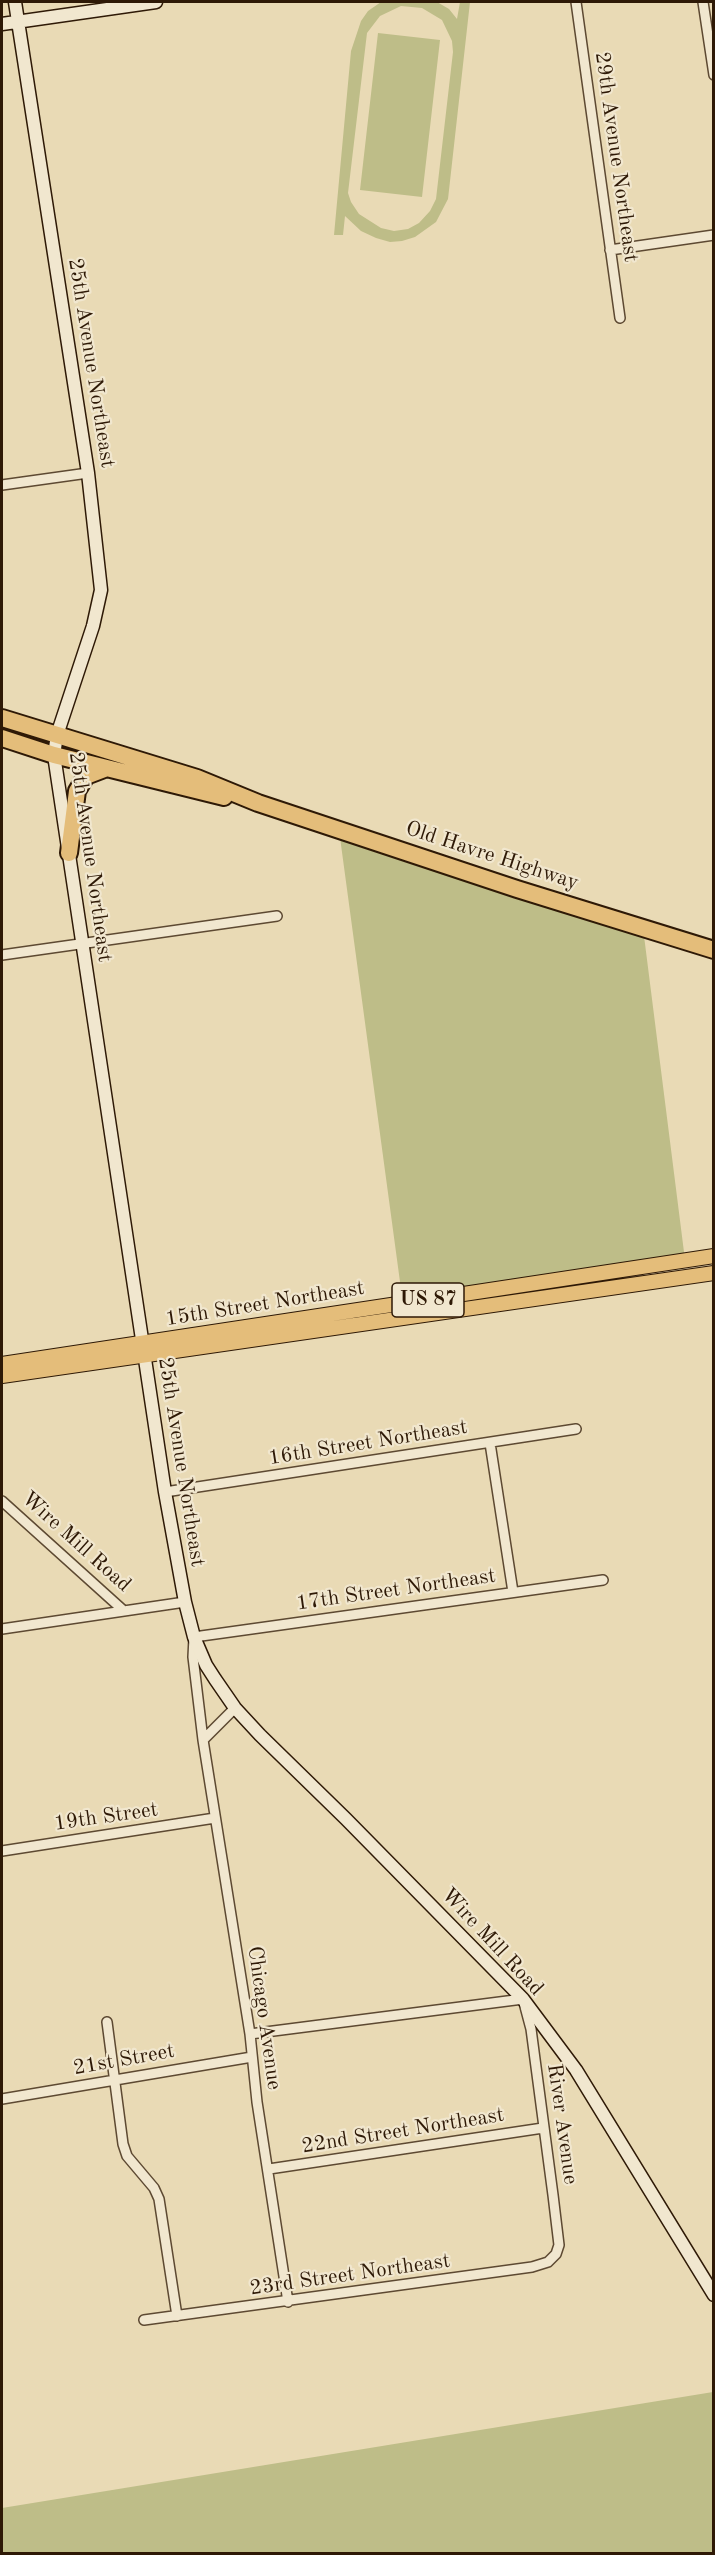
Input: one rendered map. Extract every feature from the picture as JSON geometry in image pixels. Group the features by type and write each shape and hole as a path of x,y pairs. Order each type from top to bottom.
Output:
{"highway":[{"name":"Old Havre Highway","path":"2,718 197,778 258,803 517,889 714,950"},
{"name":"Old Havre Highway","path":"2,738 194,791 258,803"},
{"path":"69,853 76,791 86,776 107,768"}],"main road":[{"name":"15th Street Northeast","path":"2,1377 144,1350 714,1256"},
{"name":"15th Street Northeast","path":"2,1364 144,1350 714,1273"}],"street":[{"name":"25th Avenue Northeast","path":"15,2 88,473 101,590 93,626 57,735 54,754 165,1492 185,1602 199,1650"},
{"path":"2,24 156,2"},
{"name":"29th Avenue Northeast","path":"576,2 620,318"},
{"path":"703,2 714,75"},
{"path":"610,250 714,235"},
{"path":"2,485 88,473"},
{"path":"2,955 278,916"},
{"name":"16th Street Northeast","path":"165,1492 576,1430"},
{"path":"490,1443 513,1592"},
{"name":"Wire Mill Road","path":"2,1502 124,1611"},
{"name":"17th Street Northeast","path":"194,1636 603,1580"},
{"path":"2,1629 185,1602"},
{"name":"Chicago Avenue","path":"194,1636 193,1657 203,1740 250,2034 288,2302"},
{"name":"Wire Mill Road","path":"199,1650 206,1665 235,1708 523,1999 576,2070 714,2295"},
{"path":"203,1740 235,1708"},
{"name":"19th Street","path":"2,1851 215,1818"},
{"path":"250,2034 523,1999"},
{"name":"River Avenue","path":"523,1999 531,2030 559,2245 556,2254"},
{"path":"107,2022 125,2150 154,2187 159,2199 177,2316"},
{"name":"21st Street","path":"2,2099 252,2057"},
{"name":"22nd Street Northeast","path":"269,2169 543,2128"},
{"name":"23rd Street Northeast","path":"144,2320 532,2267 548,2262 556,2254"}],"shaded area":[{"path":"381,2 437,2 449,9 457,19 460,2 470,2 448,199 436,222 415,237 402,241 390,242 376,238 361,231 345,216 343,235 334,235 351,51 361,21 368,11","holes":["401,6 422,8 442,20 452,41 453,52 436,199 430,211 419,223 408,229 394,231 381,228 359,214 348,193 367,33 380,16"]},
{"path":"378,33 440,40 422,197 360,190"},
{"path":"339,830 643,928 685,1260 403,1304"},
{"path":"713,2392 713,2553 2,2553 2,2508"}]}
